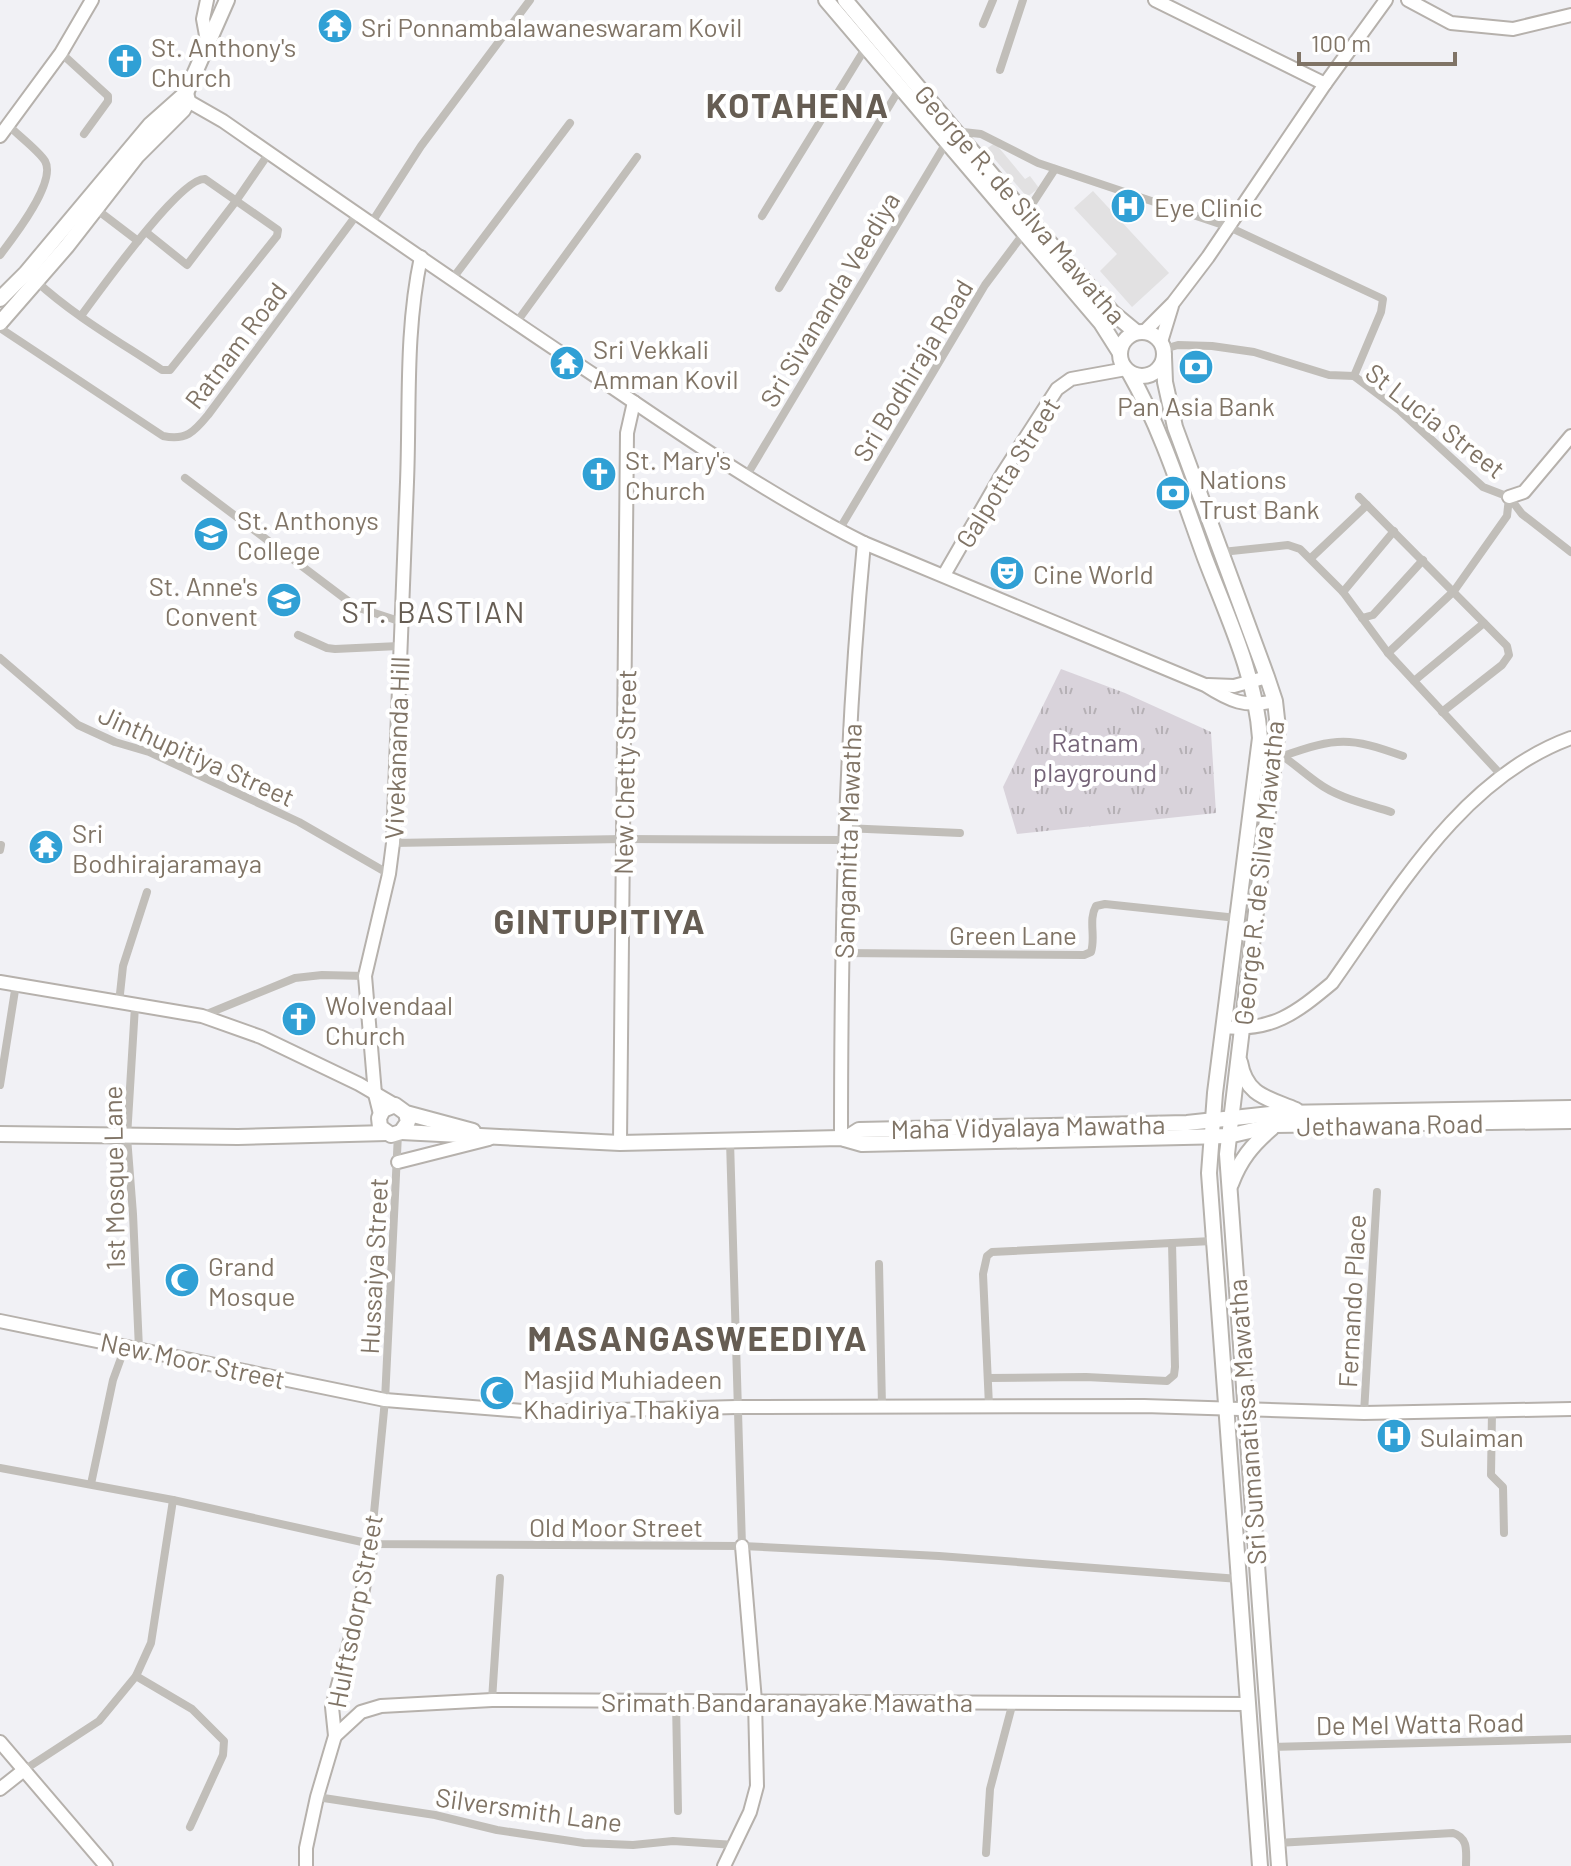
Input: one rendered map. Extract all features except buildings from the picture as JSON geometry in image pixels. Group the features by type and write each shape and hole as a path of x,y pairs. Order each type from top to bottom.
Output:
{"main road":[{"path":"0,325 137,156 174,120 187,97 207,41 227,0"},
{"name":"George R. de Silva Mawatha","path":"826,0 900,88 1025,215 1113,313 1140,332"},
{"name":"George R. de Silva Mawatha","path":"845,0 1024,233 1101,323 1120,353"},
{"path":"0,299 26,273 99,183 171,104 187,97"},
{"path":"1140,332 1157,337 1163,349 1162,364 1151,374 1143,376 1128,370 1120,353 1125,340 1140,332"},
{"name":"George R. de Silva Mawatha","path":"1163,349 1165,382 1175,427 1267,677 1275,701 1278,728 1280,754 1228,1136"},
{"name":"George R. de Silva Mawatha","path":"1128,370 1160,435 1250,682 1260,738 1223,1027 1209,1173 1260,1866"},
{"path":"1238,1054 1245,1081 1253,1091 1303,1113"},
{"path":"386,1107 401,1109 408,1122 395,1133 379,1123 380,1114 386,1107"},
{"name":"Jethawana Road","path":"1212,1129 1231,1120 1303,1113 1571,1108"},
{"name":"Maha Vidyalaya Mawatha","path":"401,1109 496,1137"},
{"name":"Jethawana Road","path":"1212,1129 1228,1136 1275,1125 1571,1121"},
{"path":"1229,1190 1239,1163 1249,1148 1275,1125"},
{"name":"Maha Vidyalaya Mawatha","path":"0,1134 127,1137 395,1133 620,1143 843,1138 859,1130 1212,1129"},
{"name":"Sri Sumanatissa Mawatha","path":"1228,1136 1229,1190 1279,1866"}],"street":[{"path":"0,255 35,204 47,174 46,162 4,131 61,53 92,0"},
{"path":"207,0 203,19 207,41"},
{"path":"372,222 421,146 530,0"},
{"path":"983,24 993,0"},
{"path":"1000,70 1023,0"},
{"path":"1155,0 1325,84"},
{"path":"1140,332 1173,303 1386,0"},
{"path":"1408,0 1451,23 1513,29 1571,15"},
{"path":"762,216 866,47"},
{"path":"61,53 108,96 108,101 84,134"},
{"path":"779,288 900,88"},
{"path":"187,97 634,402 839,530 1205,685 1240,703 1255,706 1275,701"},
{"path":"174,120 193,113 217,118"},
{"path":"453,278 570,123"},
{"path":"952,138 969,131 981,134 1055,169 1229,227 1383,299 1381,312 1354,376"},
{"name":"Sri Sivananda Veediya","path":"747,475 952,138"},
{"path":"146,232 187,265 269,153"},
{"path":"516,323 637,157"},
{"path":"1025,215 1055,169"},
{"path":"36,281 52,296 81,316 162,370 170,370 277,236 278,230 201,178 172,202 138,241 81,316"},
{"path":"96,209 138,241"},
{"name":"Ratnam Road","path":"0,325 163,436 185,438 208,415 358,213"},
{"name":"Sri Bodhiraja Road","path":"839,530 985,285 1024,233"},
{"name":"Vivekananda Hill","path":"380,1114 375,1094 365,976 389,874 393,843 410,331 421,257"},
{"path":"1163,349 1173,303"},
{"name":"St Lucia Street","path":"1163,349 1178,345 1212,346 1254,352 1329,375 1354,376 1399,410 1483,487 1509,497 1522,514 1571,552"},
{"name":"Galpotta Street","path":"944,575 1001,476 1057,389 1071,379 1128,370"},
{"name":"New Chetty Street","path":"620,1143 627,433 634,402"},
{"path":"1388,653 1454,591 1507,516 1509,497 1524,492 1571,436"},
{"path":"185,478 356,607 399,621"},
{"path":"1359,497 1507,646 1509,655 1502,665 1442,712"},
{"path":"1311,558 1367,505"},
{"path":"1343,592 1394,531"},
{"name":"Sangamitta Mawatha","path":"843,1138 844,834 864,543"},
{"path":"1222,552 1288,545 1300,549 1343,592 1388,653 1503,777"},
{"path":"1362,618 1373,615 1423,560"},
{"path":"1414,681 1484,623"},
{"path":"298,635 335,649 399,646"},
{"name":"Jinthupitiya Street","path":"0,658 78,725 115,742 149,752 285,816 389,874"},
{"path":"1205,685 1234,686 1267,677"},
{"path":"1223,1027 1242,1029 1270,1025 1309,1002 1332,983 1439,834 1503,777 1571,738"},
{"path":"1280,754 1322,742 1349,740 1403,756"},
{"path":"1280,754 1336,793 1391,812"},
{"path":"393,843 960,833"},
{"path":"119,1003 123,966 147,892"},
{"name":"Green Lane","path":"842,953 1087,955 1093,946 1093,911 1096,906 1105,904 1237,918"},
{"path":"202,1016 295,978 365,976"},
{"path":"0,982 202,1016 261,1037 401,1109"},
{"path":"0,1085 16,984"},
{"name":"1st Mosque Lane","path":"135,1006 127,1137 139,1349"},
{"name":"Hussaiya Street","path":"385,1400 398,1162 395,1133"},
{"path":"398,1162 496,1137"},
{"path":"724,1866 750,1812 757,1786 755,1701 742,1546 736,1407 730,1141"},
{"name":"Fernando Place","path":"1364,1413 1377,1192"},
{"path":"989,1406 983,1274 987,1256 992,1252 1212,1241"},
{"path":"988,1378 1086,1377 1167,1381 1174,1375 1175,1367 1172,1243"},
{"path":"879,1264 882,1406"},
{"name":"New Moor Street","path":"0,1321 385,1400 535,1412 882,1406 1246,1407 1364,1413 1571,1409"},
{"path":"91,1484 113,1380 125,1347"},
{"name":"Hulftsdorp Street","path":"306,1866 306,1848 317,1797 335,1736 332,1707 361,1600 371,1544 385,1400"},
{"path":"1492,1412 1491,1475 1503,1487 1504,1533"},
{"name":"Old Moor Street","path":"0,1468 173,1500 371,1544 742,1546 939,1556 1239,1579"},
{"path":"0,1789 99,1721 136,1676 151,1643 173,1500"},
{"path":"492,1700 500,1578"},
{"path":"136,1676 192,1709 224,1741 223,1755 190,1827"},
{"name":"Srimath Bandaranayake Mawatha","path":"335,1736 361,1712 381,1706 492,1700 1248,1704"},
{"path":"676,1701 678,1811"},
{"path":"986,1853 990,1789 1013,1702"},
{"name":"De Mel Watta Road","path":"1271,1747 1571,1739"},
{"path":"0,1742 106,1866"},
{"name":"Silversmith Lane","path":"317,1797 584,1843 633,1845 673,1841 735,1845"},
{"path":"1277,1843 1453,1833 1465,1842 1466,1866"}],"shaded area":[{"path":"995,143 1025,179 1030,176 1039,188 1027,197 986,149"},
{"path":"1093,191 1169,273 1132,307 1100,271 1117,254 1074,208"}],"green space":[{"name":"Ratnam playground","path":"1061,669 1125,693 1211,732 1216,813 1017,834 1003,787"}],"place":[{"name":"Sri Ponnambalawaneswaram Kovil","path":"335,26"},
{"name":"St. Anthony's Church","path":"125,61"},
{"name":"Eye Clinic","path":"1128,206"},
{"name":"Sri Vekkali Amman Kovil","path":"567,363"},
{"name":"Pan Asia Bank","path":"1196,367"},
{"name":"St. Mary's Church","path":"599,474"},
{"name":"Nations Trust Bank","path":"1173,493"},
{"name":"St. Anthonys College","path":"211,534"},
{"name":"Cine World","path":"1007,573"},
{"name":"St. Anne's Convent","path":"284,600"},
{"name":"Sri Bodhirajaramaya","path":"46,847"},
{"name":"Wolvendaal Church","path":"299,1019"},
{"name":"Grand Mosque","path":"182,1280"},
{"name":"Masjid Muhiadeen Khadiriya Thakiya","path":"497,1393"},
{"name":"Sulaiman","path":"1394,1436"}],"district":[{"name":"KOTAHENA","path":"798,104"},
{"name":"ST. BASTIAN","path":"434,611"},
{"name":"GINTUPITIYA","path":"600,920"},
{"name":"MASANGASWEEDIYA","path":"698,1337"}]}
